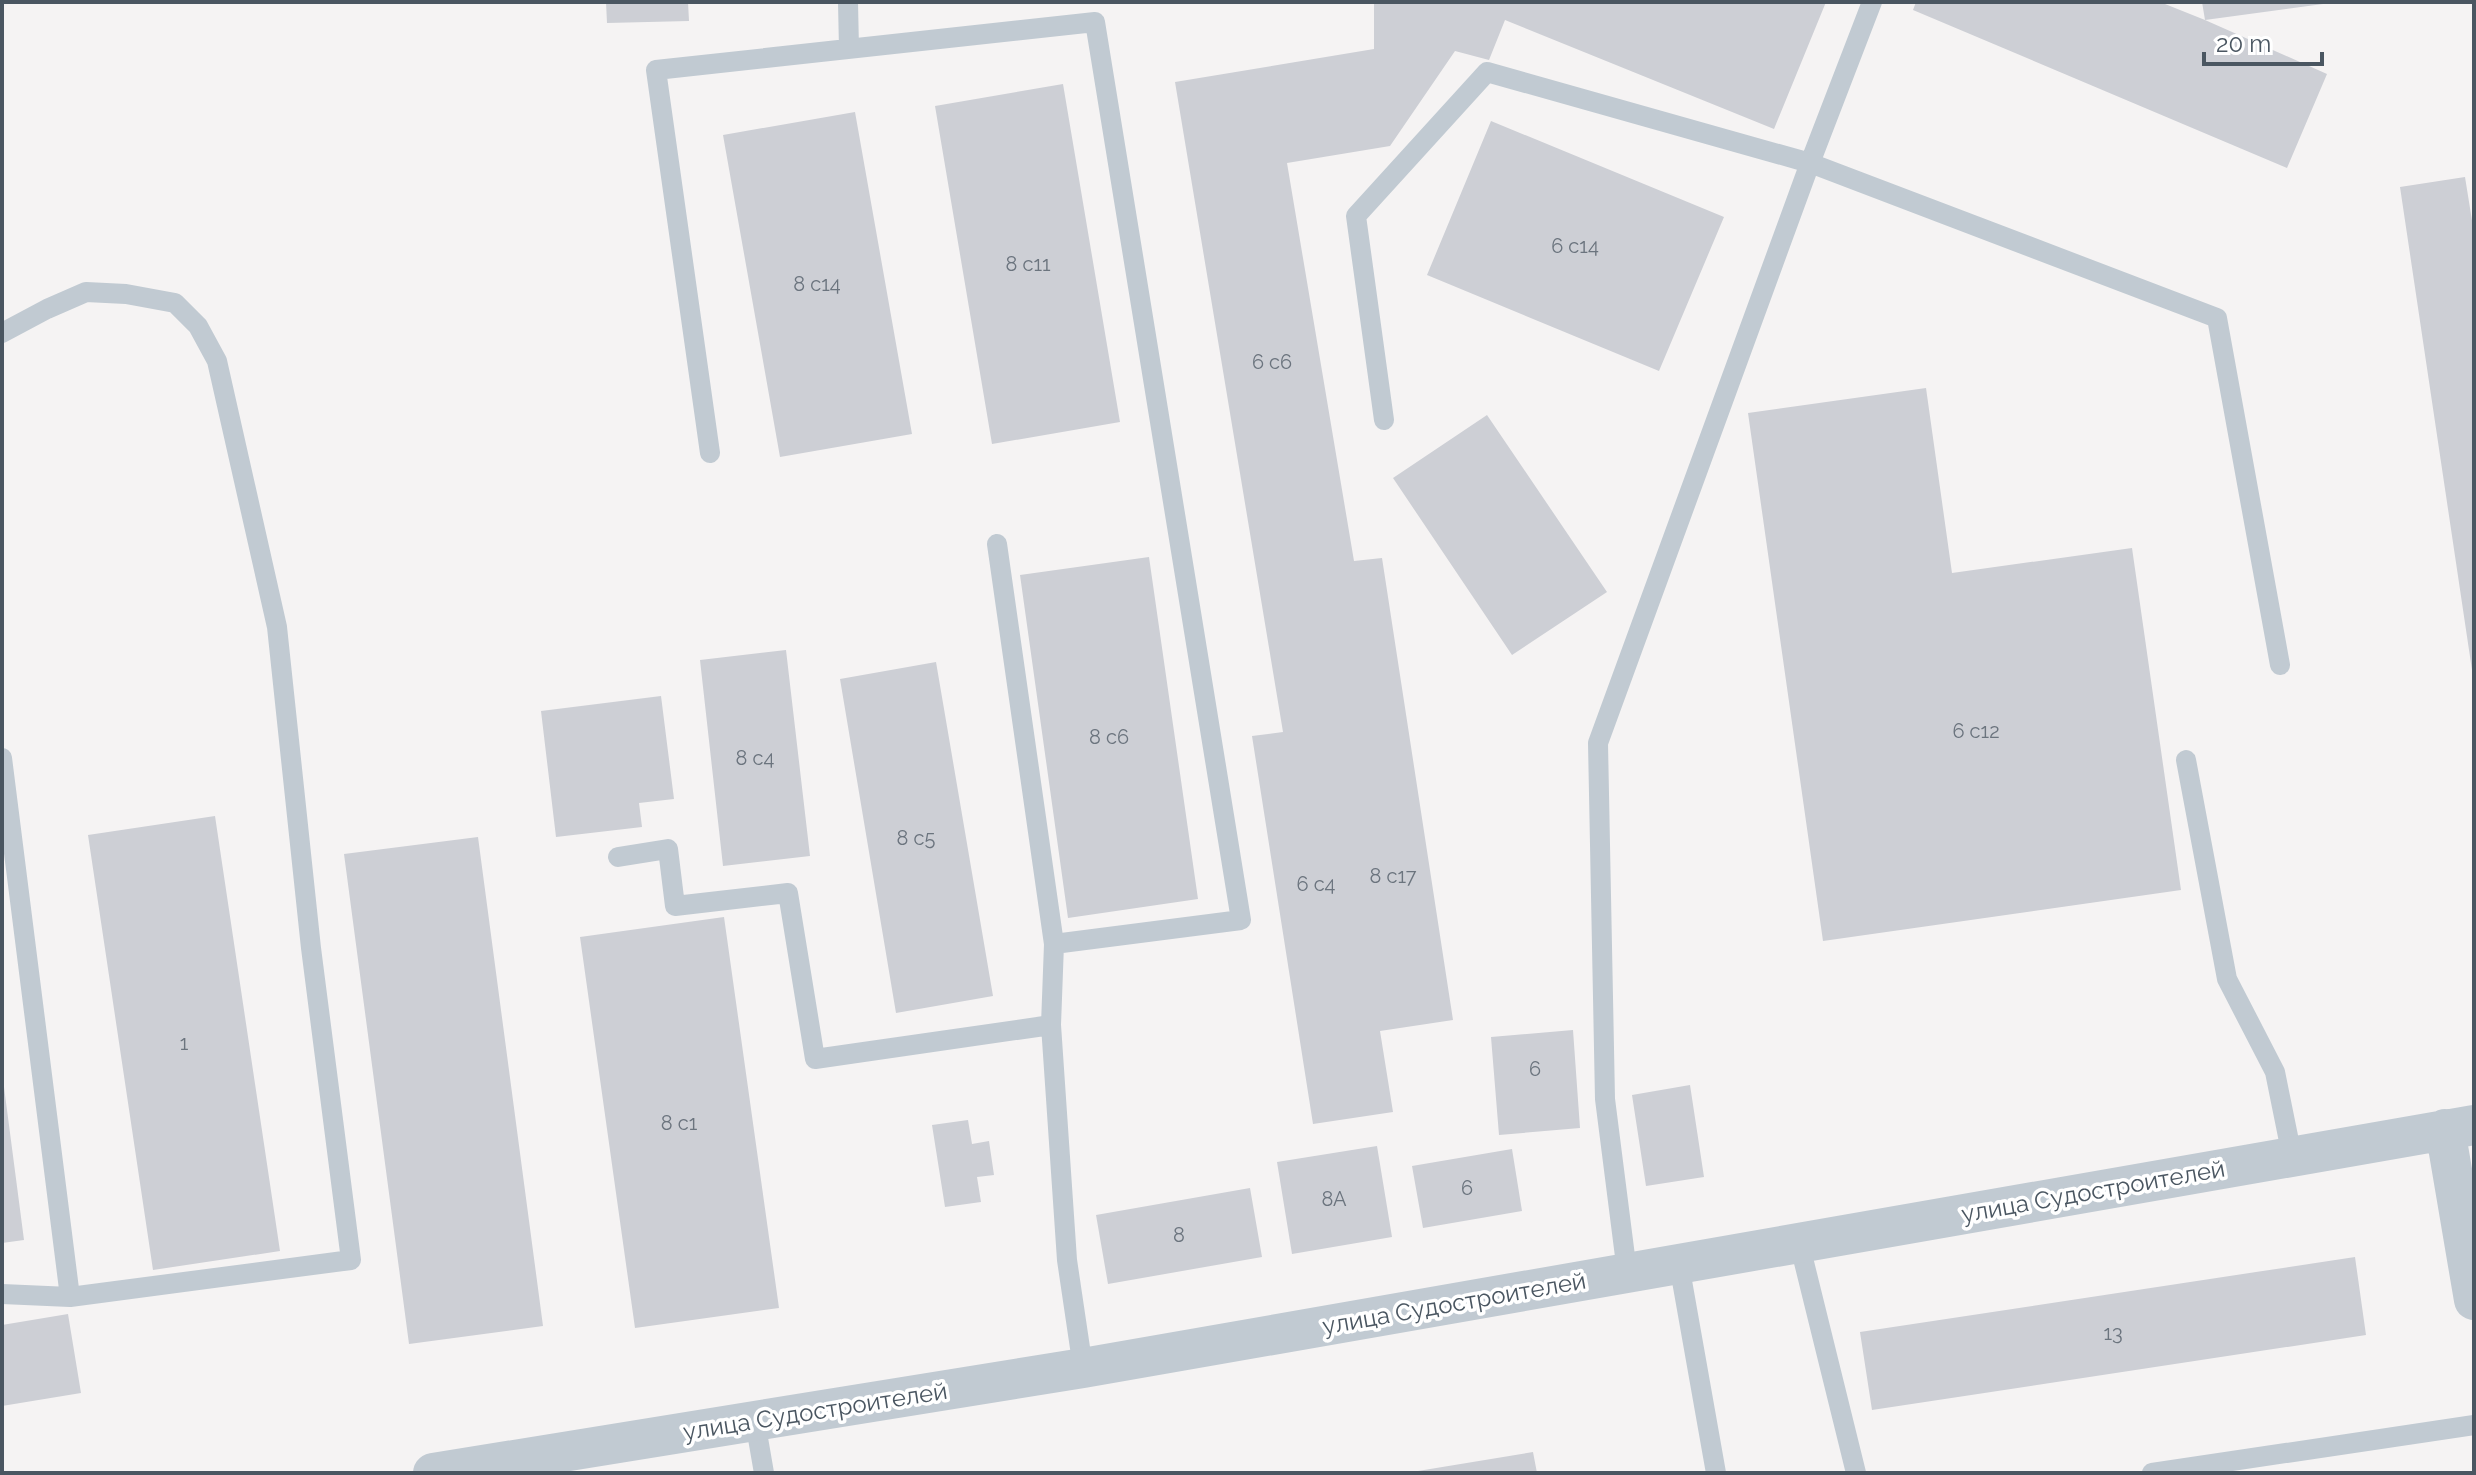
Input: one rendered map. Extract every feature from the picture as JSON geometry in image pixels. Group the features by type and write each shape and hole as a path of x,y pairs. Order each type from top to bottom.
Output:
{"street":[{"name":"улица Судостроителей","path":"433,1473 1083,1368 2460,1127"},
{"path":"2460,1127 2474,1300"}],"lane":[{"path":"848,2 849,49"},
{"path":"1627,1272 1605,1099 1598,743 1872,2"},
{"path":"710,453 656,70 1095,22 1241,920 1054,944"},
{"path":"1384,420 1356,216 1487,72 1810,163 2217,318 2280,665"},
{"path":"2,333 86,292 126,294 175,303 198,326 217,361 277,627 311,948 351,1260 70,1297 2,1294"},
{"path":"997,544 1054,944 1051,1025 1067,1260 1083,1368"},
{"path":"2,758 70,1297"},
{"path":"2186,760 2227,979 2275,1072 2292,1156"},
{"path":"618,857 668,849 675,906 788,893 815,1059 1051,1025"},
{"path":"1799,1242 1856,1473"},
{"path":"1679,1264 1716,1473"},
{"path":"755,1421 764,1473"},
{"path":"2152,1473 2474,1425"}],"building":[{"path":"606,2 688,2 689,21 607,23"},
{"path":"1374,2 1826,2 1774,129 1505,20 1489,60 1455,51 1390,146 1287,163 1354,561 1382,558 1453,1020 1380,1031 1393,1112 1313,1124 1252,736 1283,732 1175,82 1374,49"},
{"path":"1916,2 2160,2 2327,74 2287,168 1913,10"},
{"path":"2202,2 2323,2 2323,4 2205,20"},
{"path":"1063,84 1120,422 992,444 935,106"},
{"path":"855,112 912,434 780,457 723,135"},
{"path":"1491,121 1724,217 1659,371 1427,275"},
{"path":"2465,177 2474,233 2474,670 2400,187"},
{"path":"1926,388 1952,573 2132,548 2181,890 1823,941 1748,413"},
{"path":"1487,415 1607,592 1512,655 1393,478"},
{"path":"1149,557 1198,899 1068,918 1020,575"},
{"path":"786,650 810,856 723,866 700,660"},
{"path":"936,662 993,996 896,1013 840,679"},
{"path":"661,696 674,799 639,803 642,827 556,837 541,711"},
{"path":"215,816 280,1251 153,1270 88,835"},
{"path":"478,837 543,1326 409,1344 344,854"},
{"path":"724,917 779,1308 635,1328 580,937"},
{"path":"1573,1030 1580,1128 1499,1135 1491,1037"},
{"path":"1690,1085 1704,1177 1646,1186 1632,1095"},
{"path":"2,1087 24,1240 2,1243"},
{"path":"968,1120 972,1144 989,1141 994,1175 977,1177 981,1202 945,1207 932,1125"},
{"path":"1377,1146 1392,1237 1292,1254 1277,1162"},
{"path":"1512,1149 1522,1211 1423,1228 1412,1166"},
{"path":"1250,1188 1262,1257 1108,1284 1096,1215"},
{"path":"2355,1257 2366,1335 1872,1410 1860,1332"},
{"path":"68,1314 81,1393 2,1406 2,1325"},
{"path":"1533,1452 1537,1473 1418,1473 1418,1471"}]}
